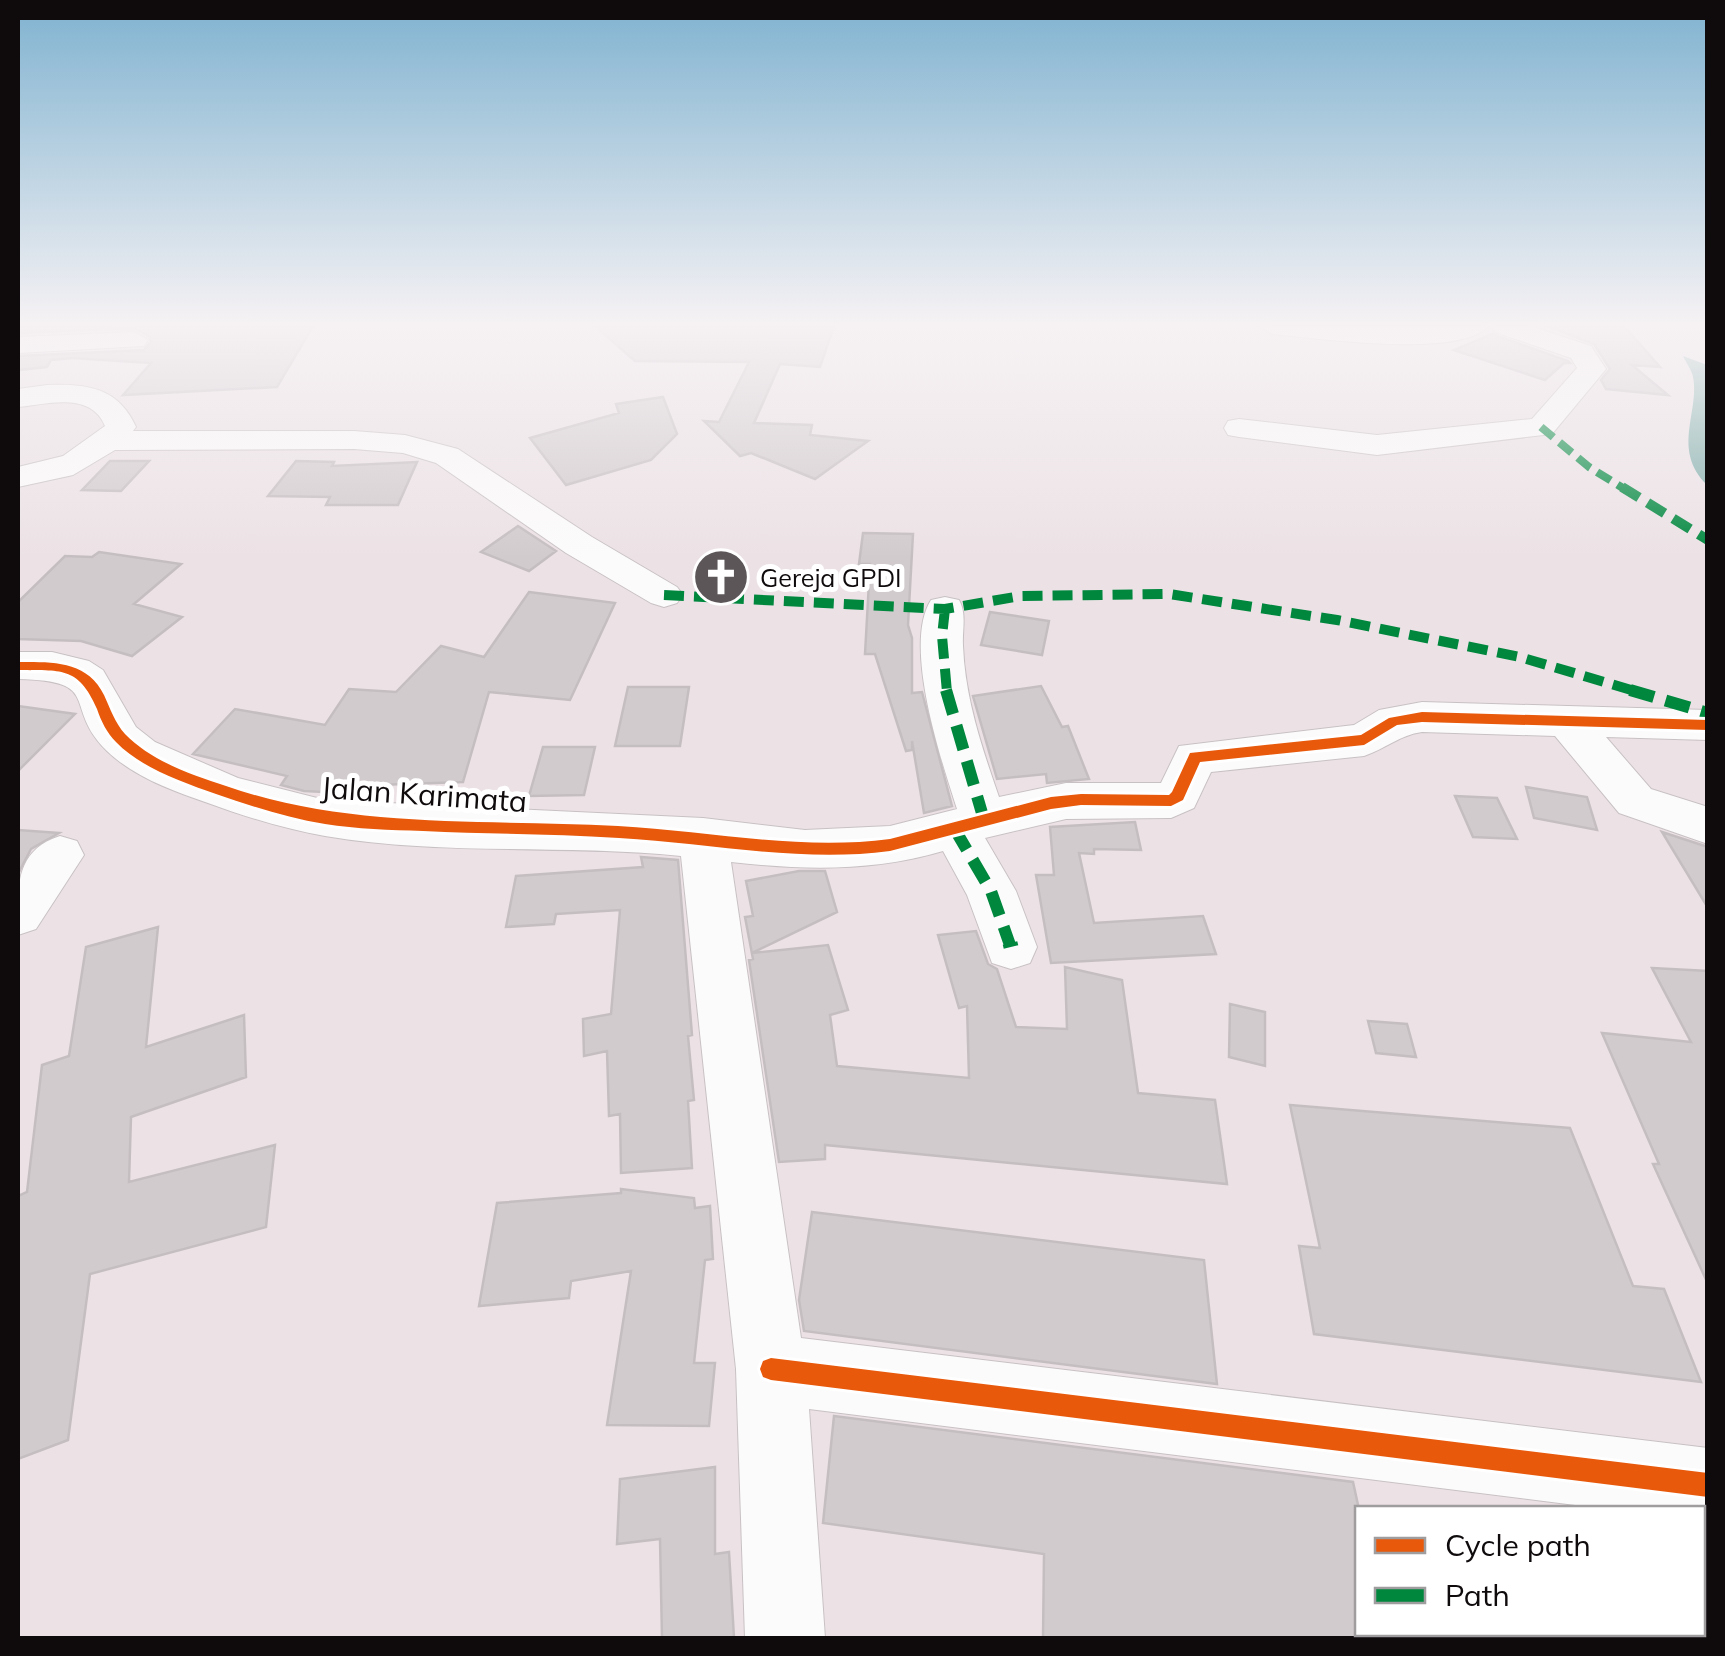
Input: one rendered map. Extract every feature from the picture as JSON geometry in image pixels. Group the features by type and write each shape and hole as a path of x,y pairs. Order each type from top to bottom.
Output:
{"street":[{"path":"18,477 70,467 108,442 120,427 118,416 108,403"},
{"path":"1239,428 1377,445 1541,427 1562,403"},
{"path":"108,442 354,440 405,444 448,456 664,595"},
{"path":"946,609 940,637 942,667 964,759 969,824 1010,947"},
{"name":"Jalan Karimata","path":"18,666 54,666 82,673 96,686 107,719 122,741 139,753 200,780 307,815 384,824 702,837 778,846 866,848 1065,800 1172,800 1178,796 1196,757 1364,740 1394,721 1422,716 1567,721"},
{"path":"1567,721 1708,724"},
{"path":"1567,721 1634,801 1708,826"},
{"path":"702,837 772,1370 785,1638"},
{"path":"18,914 60,854"},
{"path":"772,1370 1708,1485"}],"water":[{"path":"1692,403 1707,403 1707,485 1691,458"}],"building":[{"path":"665,403 677,434 651,460 566,485 530,438 619,413 616,404"},
{"path":"728,403 763,403 754,423 812,425 810,435 868,441 815,479 751,453 740,456 704,421 719,422"},
{"path":"110,461 149,461 121,491 82,490"},
{"path":"296,461 334,462 332,466 417,462 398,505 326,505 330,497 268,496"},
{"path":"518,526 556,551 529,571 481,552"},
{"path":"863,533 913,534 908,625 912,638 912,693 922,692 952,806 924,813 912,741 912,750 906,751 875,654 865,654 870,564 859,564"},
{"path":"99,552 181,564 134,604 182,617 132,656 81,641 18,639 18,602 65,556 92,557"},
{"path":"529,592 615,603 570,700 489,692 463,782 347,786 344,793 304,791 281,785 287,776 193,754 235,709 325,725 349,689 396,692 441,646 484,657"},
{"path":"990,612 1049,621 1042,655 981,645"},
{"path":"1041,686 1062,727 1068,726 1089,779 1047,783 1046,774 997,779 973,696"},
{"path":"628,687 689,687 680,746 615,746"},
{"path":"18,706 75,714 18,771"},
{"path":"543,747 595,747 584,795 529,796"},
{"path":"1526,787 1587,797 1597,830 1534,818"},
{"path":"1455,796 1497,798 1517,839 1473,837"},
{"path":"1135,822 1141,850 1094,849 1094,854 1079,853 1094,923 1203,916 1216,954 1051,963 1036,875 1054,875 1050,827"},
{"path":"18,830 59,833 31,849 18,874"},
{"path":"1662,832 1708,847 1708,908"},
{"path":"641,857 678,860 692,1035 688,1036 694,1100 688,1101 692,1168 621,1173 620,1114 609,1116 607,1051 584,1056 583,1019 611,1014 620,910 556,914 554,924 506,927 516,876 643,867"},
{"path":"799,871 825,871 837,912 752,953 828,945 848,1010 830,1015 837,1066 969,1078 967,1006 959,1008 938,935 976,931 988,964 997,969 1016,1027 1067,1029 1065,967 1122,980 1138,1093 1215,1100 1227,1184 825,1145 825,1159 779,1162 749,960 753,959 745,917 753,916 746,881"},
{"path":"158,927 146,1047 244,1015 246,1077 131,1117 129,1182 275,1145 266,1227 90,1274 68,1440 18,1459 18,1196 27,1192 42,1065 69,1056 86,947"},
{"path":"1652,968 1708,971 1708,1284 1653,1164 1659,1164 1602,1033 1691,1042"},
{"path":"1230,1004 1265,1012 1265,1066 1229,1057"},
{"path":"1368,1021 1407,1024 1416,1057 1376,1053"},
{"path":"1290,1105 1570,1128 1633,1286 1664,1289 1701,1382 1314,1334 1299,1246 1320,1248"},
{"path":"621,1189 694,1198 695,1208 710,1206 713,1259 705,1260 694,1363 715,1363 709,1426 607,1425 631,1271 571,1281 569,1298 479,1306 497,1203 621,1193"},
{"path":"812,1212 1204,1260 1217,1384 804,1331 799,1300"},
{"path":"834,1416 1353,1482 1358,1505 1358,1638 1043,1638 1044,1554 823,1523"},
{"path":"715,1467 715,1554 729,1552 734,1638 662,1638 660,1539 617,1544 620,1479"}],"marked path":[{"path":"1541,427 1589,467 1708,540"},
{"path":"664,595 945,609 1021,596 1169,594 1337,620 1520,657 1708,713"},
{"path":"945,609 942,636 946,690 984,820"},
{"path":"954,828 991,891 1011,947"}],"cycle path":[{"path":"18,666 52,666 74,671 88,680 120,738 139,753 199,782 289,810 373,823 618,832 805,849 890,845 1066,801 1171,800 1178,796 1195,757 1364,740 1394,721 1422,717 1708,725"},
{"path":"771,1369 1708,1485"}],"place":[{"name":"Gereja GPDI","path":"721,577"}]}
